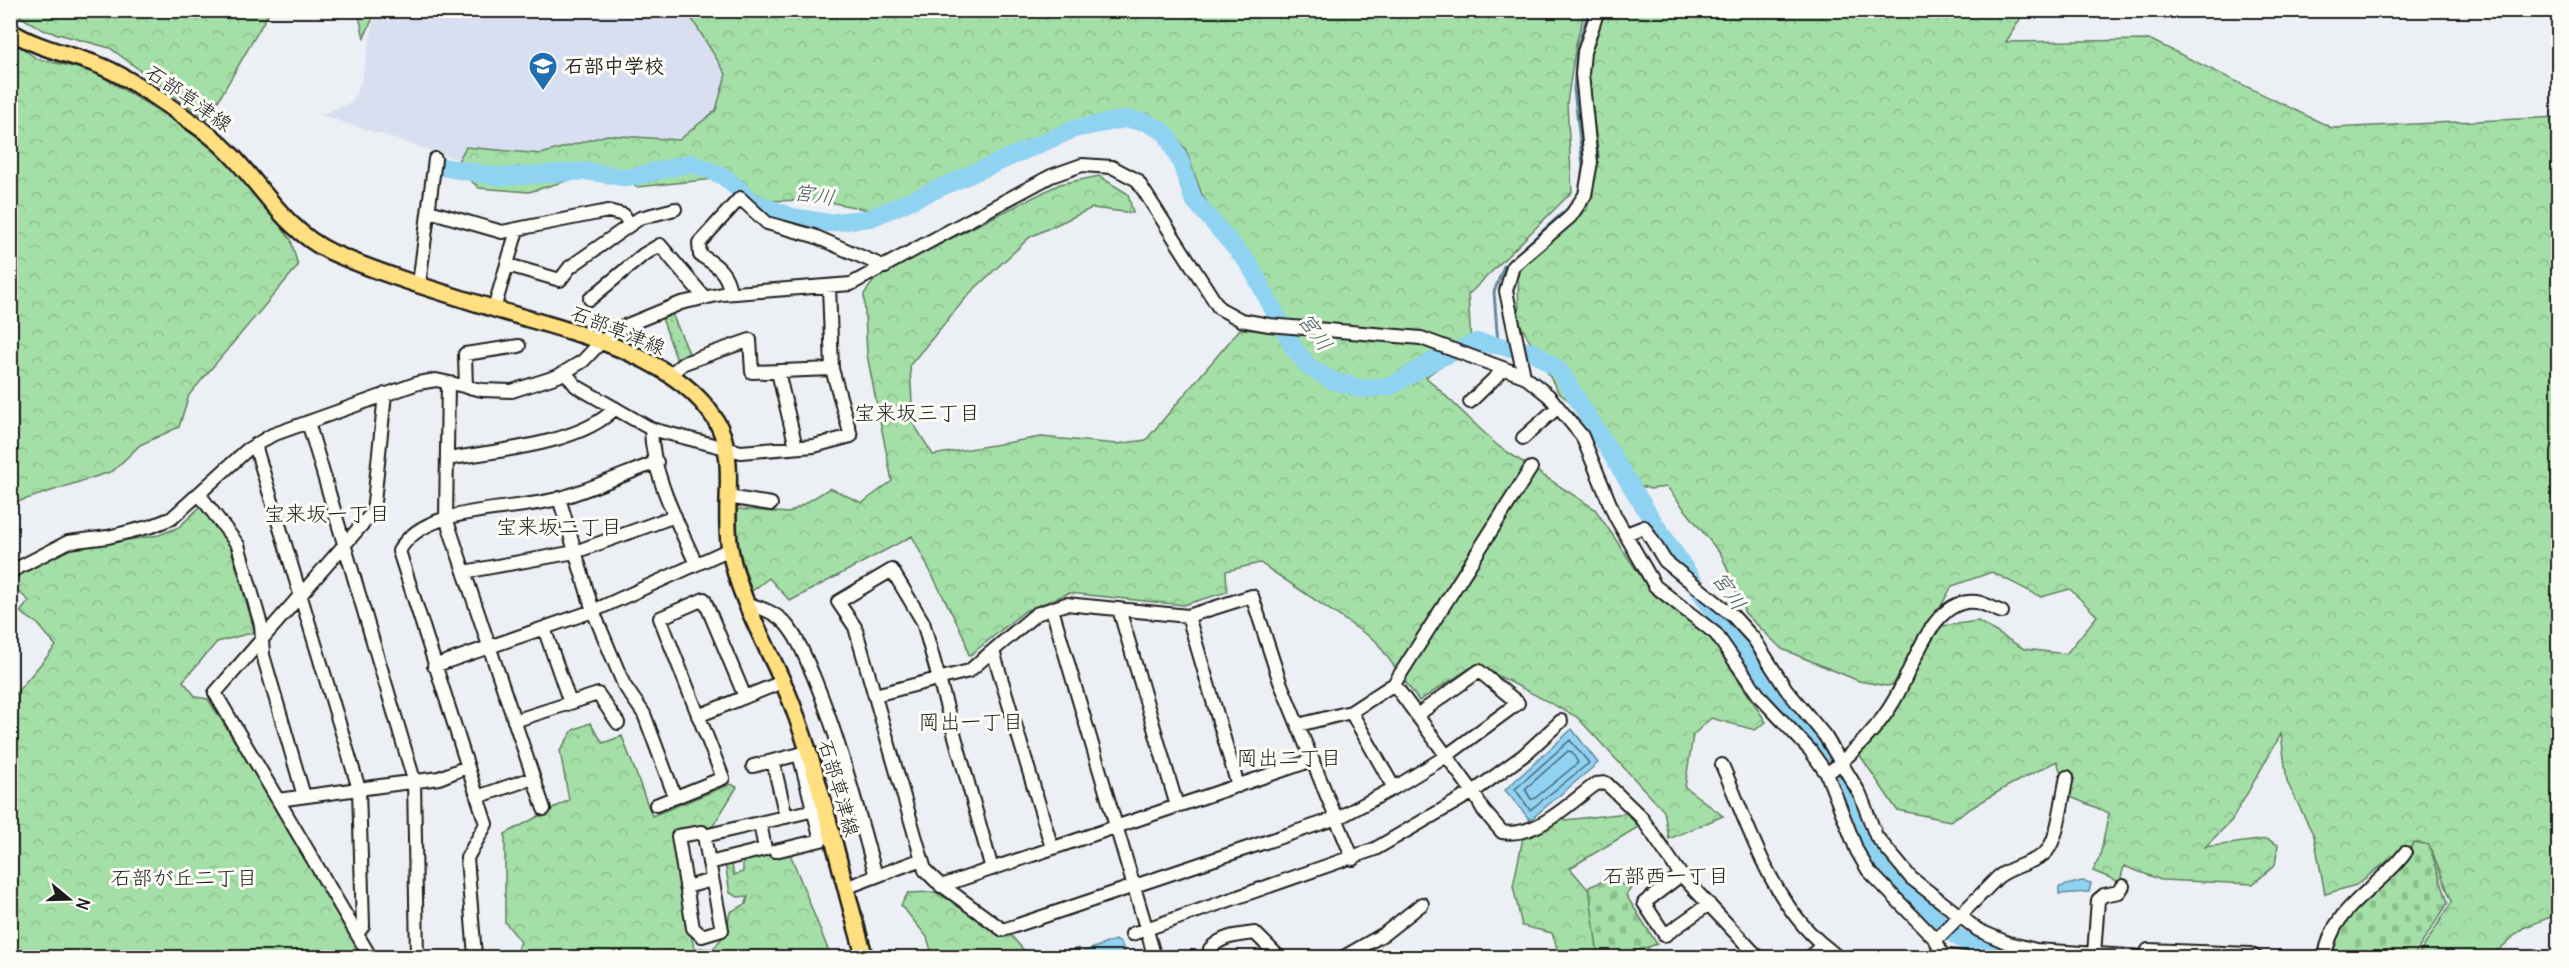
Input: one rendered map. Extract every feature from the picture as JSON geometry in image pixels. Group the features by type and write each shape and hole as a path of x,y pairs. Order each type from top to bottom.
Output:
{"main road":[{"name":"石部草津線","path":"10,32 31,44 101,66 207,133 229,151 290,224 306,239 332,252 419,284 601,342 658,367 701,401 716,421 725,448 730,549 748,604 782,682 865,957"}],"street":[{"path":"1524,376 1506,291 1514,266 1570,217 1585,195 1592,162 1582,74 1584,52 1598,10"},
{"path":"419,284 435,159"},
{"path":"10,572 68,542 152,526 172,518 255,445 272,435 418,383 436,380 466,387 512,391 565,372 583,361 601,342 620,328 681,303 730,293 851,284 1050,176 1082,165 1112,167 1137,180 1219,308 1241,320 1286,327 1421,338 1524,376 1549,396 1582,436 1655,586 1716,634 1760,697 1810,750 1827,774 1857,851 1868,870 1939,937 1940,957 1964,957"},
{"path":"730,293 729,284 720,267 700,255 699,243 740,198 760,219 767,223 814,236 885,267"},
{"path":"508,265 560,280 570,267 640,218 675,209"},
{"path":"429,211 502,232 608,211 624,215 630,225"},
{"path":"494,309 518,230"},
{"path":"590,299 643,255 660,245 705,298"},
{"path":"565,372 576,386 651,429 741,452 796,447 851,436 832,369 829,286"},
{"path":"669,375 684,363 750,340 752,372 832,369"},
{"path":"466,387 465,354 519,346"},
{"path":"1470,402 1504,369"},
{"path":"778,372 796,447"},
{"path":"448,383 446,518 544,809"},
{"path":"371,957 215,693 373,512 385,394"},
{"path":"1523,438 1558,406"},
{"path":"447,459 545,442 604,420 615,408"},
{"path":"308,422 414,780 417,957"},
{"path":"651,429 652,449 675,516 696,564"},
{"path":"255,445 359,789 363,926 357,934"},
{"path":"469,957 475,956 467,858 486,824 399,551 407,536 446,518 559,498 657,462"},
{"path":"1298,724 1351,712 1395,684 1531,468"},
{"path":"199,494 238,545 261,625 262,655 304,796"},
{"path":"728,497 771,504"},
{"path":"559,498 593,611 624,685 644,714 675,797"},
{"path":"464,572 575,552 675,516"},
{"path":"1628,534 1642,527 1665,561 1733,616 1754,639 1786,689 1825,736 1860,794 1876,836 1892,858 1911,878 1959,918 1989,936 2036,950 2239,954 2257,957"},
{"path":"434,666 593,611 730,549"},
{"path":"992,868 923,622 892,570 838,602 855,627 925,870 941,886 1003,930 1336,818 1394,788 1447,756 1518,703 1479,671 1417,715"},
{"path":"874,695 969,671 1036,614 1066,604 1188,616 1252,596 1280,681 1353,859"},
{"path":"656,805 723,778 660,618 704,599 745,697"},
{"path":"1827,774 1866,738 1895,700 1920,646 1938,620 1955,605 1975,602 2002,612"},
{"path":"748,604 767,610 784,622 799,643 820,693 848,775 876,876"},
{"path":"1052,609 1155,957"},
{"path":"1119,609 1177,806"},
{"path":"1188,616 1238,786"},
{"path":"544,628 570,703"},
{"path":"993,651 1052,848"},
{"path":"698,716 782,682"},
{"path":"1395,684 1492,822 1502,832 1510,834 1536,827 1596,784 1606,783 1641,817 1681,875 1759,957"},
{"path":"514,721 598,694 618,723"},
{"path":"1351,712 1394,788"},
{"path":"1132,934 1353,859 1407,832 1473,792 1524,755 1561,721"},
{"path":"753,766 803,753"},
{"path":"941,886 1313,760"},
{"path":"773,761 786,817"},
{"path":"1722,765 1774,883 1803,928 1839,957"},
{"path":"278,800 439,778 467,767"},
{"path":"1939,937 2007,870 2043,855 2050,848 2058,830 2059,809 2067,777"},
{"path":"477,796 533,778"},
{"path":"704,836 819,809 821,840 775,851"},
{"path":"709,863 765,849 760,823"},
{"path":"702,832 709,863 722,930 702,936 693,928 678,836 702,832"},
{"path":"2325,957 2328,938 2342,914 2405,853"},
{"path":"845,888 922,859"},
{"path":"1681,875 1644,903 1665,935 1709,904"},
{"path":"686,887 712,880"},
{"path":"2094,951 2098,900 2104,895 2119,892 2123,886"},
{"path":"1342,957 1384,934 1422,904"},
{"path":"1212,957 1210,949 1215,943 1232,936 1254,933 1280,957"},
{"path":"1810,957 1822,944"},
{"path":"2094,951 2159,957"}],"shaded area":[{"name":"石部中学校","path":"376,11 706,11 736,68 721,122 677,160 466,162 321,115 352,102 361,82"}],"green space":[{"path":"11,11 270,11 207,120 110,48 43,30"},
{"path":"358,11 376,11 364,38"},
{"path":"687,11 1585,11 1576,44 1567,103 1572,192 1468,295 1471,343 1426,377 1498,446 1595,509 1652,593 1711,638 1766,722 1755,730 1711,718 1693,735 1685,787 1723,816 1669,839 1664,811 1577,717 1476,664 1419,701 1376,641 1260,563 1226,571 1227,592 1183,605 1069,593 1025,611 969,656 964,637 912,536 790,601 769,578 752,591 738,548 737,509 789,513 830,488 862,503 892,481 867,355 864,294 878,275 1060,184 1099,176 1128,194 1133,213 1092,208 1030,237 970,293 910,365 913,423 933,455 1041,437 1117,444 1146,440 1240,329 1322,336 1303,321 1285,321 1202,195 1185,148 1149,118 1122,116 1066,141 874,211 819,200 757,201 734,177 637,187 602,170 529,192 479,188 455,166 466,147 541,154 607,135 679,140 716,110 726,74"},
{"path":"1605,11 2025,11 2006,42 2151,40 2332,128 2558,117 2558,914 2523,928 2491,957 2417,957 2452,902 2432,851 2402,850 2356,885 2325,894 2314,836 2287,782 2281,734 2232,820 2205,847 2267,839 2278,845 2275,865 2253,884 2161,880 2124,866 2120,882 2093,871 2100,856 2109,813 2068,796 2057,761 2006,787 1950,821 1897,810 1859,754 1901,697 1917,661 1942,626 1978,621 2024,649 2066,654 2097,616 2070,589 2041,597 1992,572 1952,586 1898,684 1886,686 1859,681 1782,649 1745,613 1722,556 1667,487 1650,489 1636,484 1598,423 1559,393 1519,322 1518,271 1587,209 1599,156 1586,67"},
{"path":"10,39 37,59 93,71 159,111 230,159 291,240 298,266 189,395 179,427 140,445 113,471 11,504"},
{"path":"672,314 690,355 677,361 662,318"},
{"path":"201,506 226,532 255,632 217,642 183,681 196,697 208,699 371,957 35,958 11,951 11,699 56,646 38,624 20,612 29,601 17,590 11,596 11,580 65,550 159,535 179,527"},
{"path":"590,723 603,743 622,736 652,816 731,784 737,787 713,826 673,841 694,948 713,949 726,933 730,912 746,904 748,896 738,897 730,893 725,863 731,861 734,875 743,872 743,857 789,851 831,957 513,957 521,942 505,922 505,834 569,800 560,751 573,730"},
{"path":"1627,813 1638,827 1570,868 1591,893 1601,957 1560,957 1552,933 1522,926 1513,886 1523,838 1561,815 1565,820"},
{"path":"2414,842 2429,845 2448,903 2413,957 2330,958 2339,926 2355,905 2398,866"},
{"path":"1608,879 1631,888 1626,895 1657,944 1618,957 1598,957 1589,887"},
{"path":"935,892 1007,931 1030,957 933,957 927,937 901,905 908,893"},
{"path":"1648,944 1649,955 1605,958"},
{"path":"1079,948 1077,957 1047,957"}],"water":[{"path":"1572,729 1598,763 1530,820 1505,790"},
{"path":"2082,881 2091,883 2089,892 2059,894 2059,887"},
{"path":"1115,940 1121,943 1127,957 1076,957 1083,952"}],"waterway":[{"path":"1498,344 1494,292 1504,266 1568,208 1580,192 1583,166 1574,89 1577,49 1589,10"},
{"name":"宮川","path":"442,167 502,177 586,171 627,178 691,163 723,176 752,201 792,217 828,223 871,218 1074,129 1125,119 1146,122 1166,133 1181,163 1193,199 1249,264 1294,348 1309,367 1333,381 1363,389 1392,386 1433,361 1477,342 1534,352 1560,371 1651,518 1712,609 1830,763 1879,866 1949,931 1964,941 2011,958"}],"place":[{"name":"石部中学校","path":"543,92"}],"district":[{"name":"宝来坂三丁目","path":"917,413"},
{"name":"宝来坂一丁目","path":"327,514"},
{"name":"宝来坂二丁目","path":"559,527"},
{"name":"岡出一丁目","path":"971,722"},
{"name":"岡出二丁目","path":"1289,758"},
{"name":"石部西一丁目","path":"1666,876"},
{"name":"石部が丘二丁目","path":"184,878"}]}
